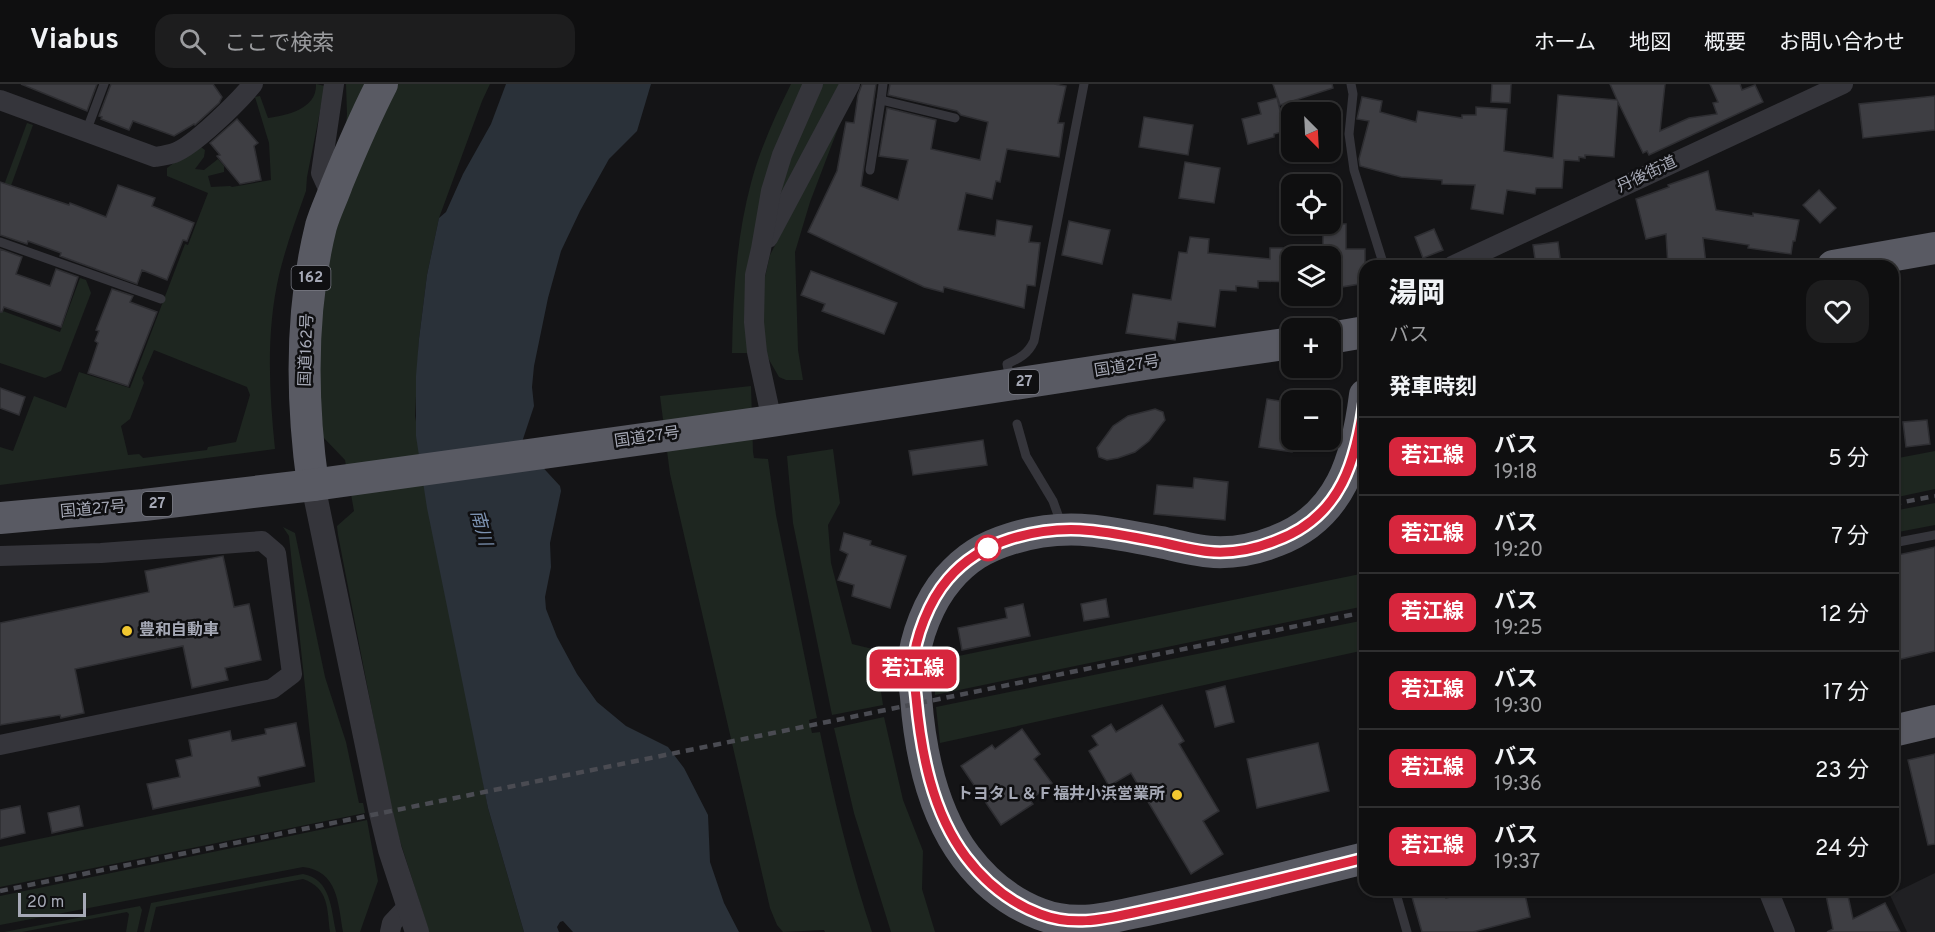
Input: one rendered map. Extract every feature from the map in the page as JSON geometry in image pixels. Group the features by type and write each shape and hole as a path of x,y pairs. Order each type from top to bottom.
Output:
{"highway":[{"name":"国道162号","path":"313,485 306,414 305,342 314,261 322,225 332,197 382,84"},
{"path":"1867,260 1935,248"},
{"path":"1341,336 1359,333"},
{"name":"国道27号","path":"0,518 144,505 313,485 765,422 1281,345"},
{"path":"1359,428 1355,450 1345,479 1317,517 1286,538 1257,548 1234,552 1210,552 1122,535 1062,528 1031,532 997,543 970,557 946,581 928,612 918,639 913,666 918,729 929,778 942,817 965,856 987,881 1016,902 1041,915 1070,927 1359,859"},
{"path":"1899,730 1935,721"}],"street":[{"path":"0,100 155,157 175,153 195,139 242,99 253,84"},
{"path":"332,197 321,173 334,84"},
{"path":"765,422 754,322 755,275 762,249 771,191 782,155 813,84"},
{"path":"762,249 850,84"},
{"name":"丹後街道","path":"1465,260 1843,84"},
{"path":"313,485 381,813 390,850 417,932"},
{"path":"0,556 262,541 276,553 291,674 272,689 0,745"},
{"path":"1770,896 1785,932"},
{"path":"390,932 392,923 408,906"}],"lane":[{"path":"86,132 104,84"},
{"path":"870,170 883,84"},
{"path":"1008,369 1007,364 1021,358 1030,350 1034,341 1084,84"},
{"path":"1351,84 1353,94 1349,135 1354,170 1382,260"},
{"path":"881,100 955,118"},
{"path":"0,242 161,299"},
{"path":"1017,424 1026,456 1053,501 1062,528"},
{"path":"1899,542 1935,535"},
{"path":"1397,896 1407,932"}],"shaded area":[{"path":"316,84 325,86 306,191 282,264 272,318 270,383 275,449 0,485 0,447 13,451 34,396 66,408 79,372 130,388 185,244 188,245 208,193 167,176 167,168 198,145 205,150 204,157 195,169 204,170 218,159 224,166 224,172 208,176 211,187 232,187 271,180 269,143 255,97 260,96 268,118 300,109 307,105 315,93","holes":["154,350 247,387 250,395 236,442 208,447 207,450 143,458 139,454 128,455 121,426 130,419 144,383 142,378"]},
{"path":"346,84 370,84 345,136 347,114"},
{"path":"395,84 490,84 439,218 427,275 419,339 415,416 488,808 524,932 429,932 393,819 338,535 337,526 354,511 345,460 323,437 319,376 321,313 333,229"},
{"path":"791,84 805,84 788,118 748,353 732,353 736,268 746,204 763,145"},
{"path":"823,84 843,84 774,217 789,160"},
{"path":"845,110 810,202 795,252 798,350 803,380 786,380 779,377 764,351 764,281 770,255"},
{"path":"27,123 33,125 0,216 0,196"},
{"path":"80,278 86,280 91,293 61,371 45,378 0,363 0,310 60,332"},
{"path":"751,386 754,458 768,459 776,515 817,718 809,720 812,733 820,732 843,833 872,932 825,932 824,930 783,932 777,925 770,908 670,474 660,396"},
{"path":"833,449 840,503 828,525 831,563 852,644 881,651 880,685 883,705 832,715 793,523 787,456"},
{"path":"1935,451 1935,489 1899,497 1899,458"},
{"path":"1935,503 1935,525 1899,532 1899,510"},
{"path":"283,527 295,533 325,677 346,742 359,803 363,803 365,813 0,887 0,847 315,782 289,536"},
{"path":"1359,574 1359,607 935,695 934,661"},
{"path":"1359,621 1359,651 940,743 936,707"},
{"path":"884,717 903,800 923,851 922,889 935,932 891,932 854,813 834,728"},
{"path":"367,820 378,881 360,932 343,932 337,900 330,882 315,870 303,867 0,925 0,896"},
{"path":"1935,873 1935,932 1907,932 1890,896 1899,896 1899,891"},
{"path":"303,874 312,877 324,888 331,905 336,932 330,932 327,907 322,893 312,883 303,879 156,907 150,932 144,932 151,903"},
{"path":"140,906 142,910 137,932 126,932 129,914 127,912 22,932 4,932"}],"water":[{"name":"南川","path":"506,84 651,84 637,131 609,159 561,251 548,298 534,366 532,387 534,406 522,442 560,486 561,491 550,543 551,567 545,597 546,609 557,637 577,674 597,702 626,726 668,747 684,768 708,815 710,862 724,903 739,932 573,932 563,921 557,927 559,932 524,932 488,808 427,508 416,436 416,376 427,275 439,218 446,212 463,174 491,124"}],"building":[{"path":"21,84 97,84 87,111"},
{"path":"111,84 213,84 222,97 219,103 195,125 174,136 133,121 129,130 101,119 102,117 99,116"},
{"path":"862,84 876,84 861,186 898,200 908,160 879,156 887,108 936,120 931,149 980,160 988,122 961,115 957,111 888,95 890,84 1054,84 1066,86 1058,123 1064,123 1059,157 1007,149 1000,182 996,181 992,199 966,193 958,230 995,236 997,220 1032,226 1029,242 1040,243 1035,286 1027,285 1024,308 944,287 943,292 924,287 808,232 837,171 846,122 854,123"},
{"path":"1273,84 1332,84 1333,88 1289,102 1281,102 1280,105"},
{"path":"1492,84 1511,84 1510,103 1491,102"},
{"path":"1610,84 1665,84 1660,131 1689,118 1717,114 1713,103 1718,102 1710,84 1740,84 1742,90 1755,85 1763,102 1649,155 1647,151 1643,153 1618,102 1614,157 1585,155 1585,158 1579,157 1579,161 1564,160 1562,188 1536,188 1535,194 1507,190 1503,214 1471,209 1475,185 1442,184 1442,180 1401,177 1360,166 1359,159 1369,121 1357,119 1362,97 1382,101 1380,112 1416,122 1418,111 1462,118 1462,115 1476,115 1476,107 1507,109 1504,151 1553,158 1558,95 1617,100"},
{"path":"1935,96 1935,130 1863,138 1859,104"},
{"path":"1277,98 1281,114 1281,132 1274,134 1274,137 1248,144 1242,119 1261,114 1258,103"},
{"path":"1144,117 1193,125 1188,155 1139,147"},
{"path":"237,119 258,143 254,146 261,180 240,184 217,156 220,155 210,143"},
{"path":"1185,162 1220,168 1214,203 1179,198"},
{"path":"1708,171 1716,210 1799,220 1791,254 1703,238 1706,260 1668,260 1666,234 1646,239 1636,199 1669,187 1668,185"},
{"path":"0,182 69,205 70,203 106,217 118,185 155,198 152,206 194,223 187,241 183,240 167,280 142,270 137,284 60,256 61,253 28,241 27,244 0,235"},
{"path":"1819,190 1836,208 1820,223 1803,205"},
{"path":"1069,221 1110,230 1102,264 1062,255"},
{"path":"1341,224 1346,224 1346,249 1365,249 1365,260 1359,260 1359,284 1341,287 1341,246 1323,246 1323,234 1341,234"},
{"path":"1434,229 1443,250 1423,258 1415,237"},
{"path":"1190,237 1209,239 1208,253 1270,259 1270,248 1281,248 1281,282 1258,281 1258,288 1236,286 1236,291 1220,290 1215,327 1178,322 1175,340 1126,333 1133,294 1171,300 1179,252 1187,253"},
{"path":"1558,242 1560,260 1535,260 1533,245"},
{"path":"0,249 22,257 16,274 50,286 56,269 78,277 61,327 4,307 0,312"},
{"path":"811,271 897,303 884,334 822,311 825,304 801,295"},
{"path":"112,289 133,296 130,302 157,312 128,386 88,373 98,343 95,341 99,331 96,330"},
{"path":"0,388 25,397 19,415 0,408"},
{"path":"1267,399 1281,401 1281,450 1292,450 1292,452 1259,447"},
{"path":"1155,409 1163,412 1165,420 1149,441 1135,452 1118,458 1107,460 1099,457 1097,448 1113,426 1128,416"},
{"path":"1927,420 1930,444 1906,447 1903,422"},
{"path":"983,440 987,465 913,475 909,451"},
{"path":"1194,478 1228,482 1225,520 1154,514 1157,485 1193,488"},
{"path":"844,533 871,541 870,545 906,556 890,608 852,596 854,585 838,580 848,554 840,550"},
{"path":"1935,547 1935,651 1899,660 1899,555"},
{"name":"豊和自動車","path":"223,556 234,607 249,604 261,660 225,668 228,680 192,688 183,646 75,669 84,713 0,725 0,623 149,592 145,571"},
{"path":"1106,599 1109,617 1084,621 1081,604"},
{"path":"1023,604 1030,636 962,650 958,628 1007,618 1005,608"},
{"path":"1225,686 1234,722 1215,727 1206,691"},
{"path":"1162,705 1184,741 1179,744 1219,811 1203,821 1223,854 1191,874 1131,773 1109,786 1089,751 1098,745 1092,736 1111,724 1116,732"},
{"path":"296,723 305,766 258,777 260,786 153,809 147,784 180,777 176,760 192,756 189,740 230,731 232,741 266,734 265,729"},
{"path":"1022,729 1040,754 1034,759 1052,783 1030,800 1033,804 1001,825 961,766 992,745 995,749"},
{"path":"1318,743 1329,791 1257,808 1247,759"},
{"path":"1935,754 1935,844 1928,845 1908,760"},
{"path":"20,806 25,833 0,839 0,810"},
{"path":"79,806 83,826 52,833 48,813"},
{"path":"1412,896 1446,896 1446,898 1454,896 1525,896 1530,917 1473,932 1422,932"},
{"path":"1826,896 1848,896 1853,919 1885,903 1900,932 1827,932 1833,929"}],"railway":[{"path":"1899,503 1935,496"},
{"path":"0,891 1359,613"}],"bus line":[{"name":"若江線","path":"1359,430 1345,479 1324,509 1310,523 1286,538 1257,548 1234,552 1210,552 1122,535 1062,528 1031,532 997,543 970,557 946,581 928,612 918,639 913,666 918,729 929,778 942,817 965,856 987,881 1016,902 1041,915 1074,923 1118,916 1359,859"}],"place":[{"name":"豊和自動車","path":"127,631"},
{"name":"トヨタＬ＆Ｆ福井小浜営業所","path":"1177,795"}]}
